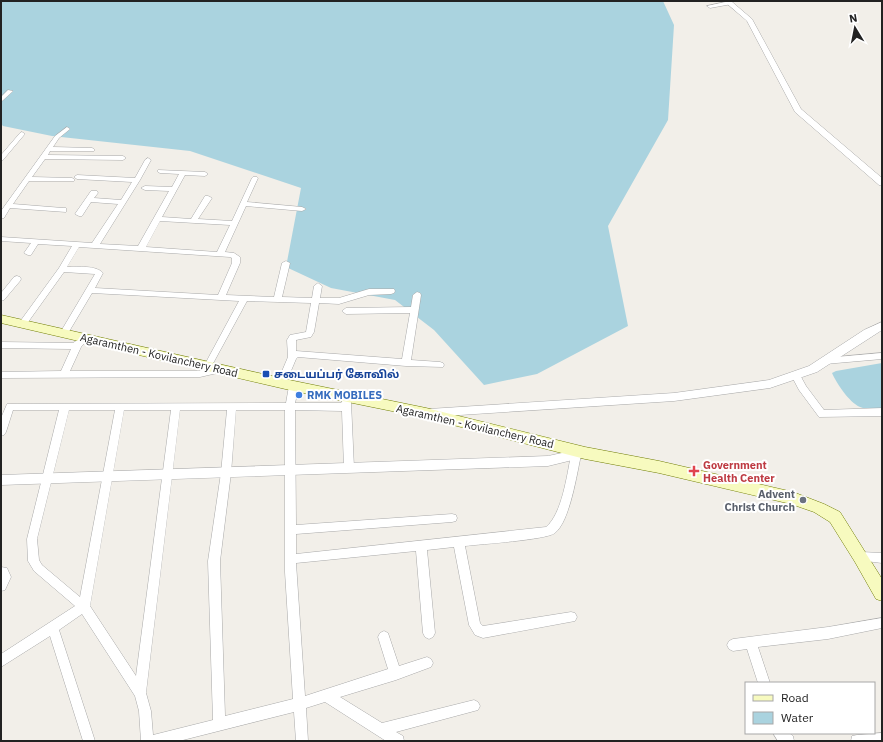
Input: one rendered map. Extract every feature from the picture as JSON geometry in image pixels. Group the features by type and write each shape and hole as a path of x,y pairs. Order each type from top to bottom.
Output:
{"main road":[{"name":"Agaramthen - Kovilanchery Road","path":"1,318 64,333 81,342 223,369 288,385 346,402 426,413 580,454 665,469 793,498 819,508 835,518 861,557 882,594"}],"street":[{"path":"710,6 728,2 750,20 792,101 800,111 882,183"},
{"path":"1,100 10,91"},
{"path":"1,216 57,137 67,129"},
{"path":"1,159 22,134"},
{"path":"1,146 12,147"},
{"path":"49,149 92,150"},
{"path":"44,157 123,158"},
{"path":"95,245 137,180 148,160"},
{"path":"160,171 205,174"},
{"path":"141,248 184,173"},
{"path":"220,254 256,178"},
{"path":"28,179 137,180"},
{"path":"145,188 174,190"},
{"path":"79,214 94,193"},
{"path":"193,221 208,198"},
{"path":"89,200 123,202"},
{"path":"243,204 302,209"},
{"path":"8,206 63,210"},
{"path":"158,219 234,223"},
{"path":"1,239 230,255 236,257 236,263 221,298"},
{"path":"28,253 36,241"},
{"path":"23,324 62,269 77,244"},
{"path":"277,300 286,263"},
{"path":"62,269 98,271 98,275 90,290 64,333"},
{"path":"1,298 17,280"},
{"path":"302,741 291,559 290,407 288,385 292,357 291,340 293,337 308,335 310,332 318,286"},
{"path":"90,290 315,302 339,301 369,292 391,291"},
{"path":"406,362 417,295"},
{"path":"208,366 244,299"},
{"path":"346,311 415,310"},
{"path":"426,413 674,397 770,384 813,369 882,326"},
{"path":"1,345 81,342"},
{"path":"64,374 81,342"},
{"path":"292,357 300,354 440,365"},
{"path":"825,361 882,356"},
{"path":"1,375 200,374 223,369"},
{"path":"796,375 802,388 822,414 882,412"},
{"path":"1,432 6,406 290,407 346,402 349,468"},
{"path":"65,406 32,539 34,561 38,568 84,607 140,693 145,711 147,741"},
{"path":"1,661 84,607 106,477 120,406"},
{"path":"140,693 176,407"},
{"path":"219,724 214,561 226,472 232,407"},
{"path":"1,480 548,461 580,454"},
{"path":"291,559 541,533 551,530 558,520 580,454"},
{"path":"291,530 452,518"},
{"path":"459,542 475,625 479,631 483,632 571,617"},
{"path":"421,546 429,633"},
{"path":"861,557 882,558"},
{"path":"1,572 3,572 5,577 1,586"},
{"path":"733,645 751,644 828,633 882,623"},
{"path":"53,628 89,741"},
{"path":"384,637 396,674"},
{"path":"751,644 764,682"},
{"path":"153,741 300,704 427,663"},
{"path":"326,696 398,741"},
{"path":"380,730 474,706"},
{"path":"780,734 788,741"},
{"path":"857,741 882,739"}],"water":[{"path":"1,1 663,1 674,25 668,120 608,226 628,326 537,374 484,385 434,330 395,300 331,288 286,267 301,188 190,151 52,136 3,126 1,124"},
{"path":"882,363 882,409 865,409 856,405 844,392 832,373 836,371"}],"place":[{"name":"சடையப்பர் கோவில்","path":"266,374"},
{"name":"RMK MOBILES","path":"299,395"},
{"name":"Government Health Center","path":"694,471"},
{"name":"Advent Christ Church","path":"803,500"}]}
